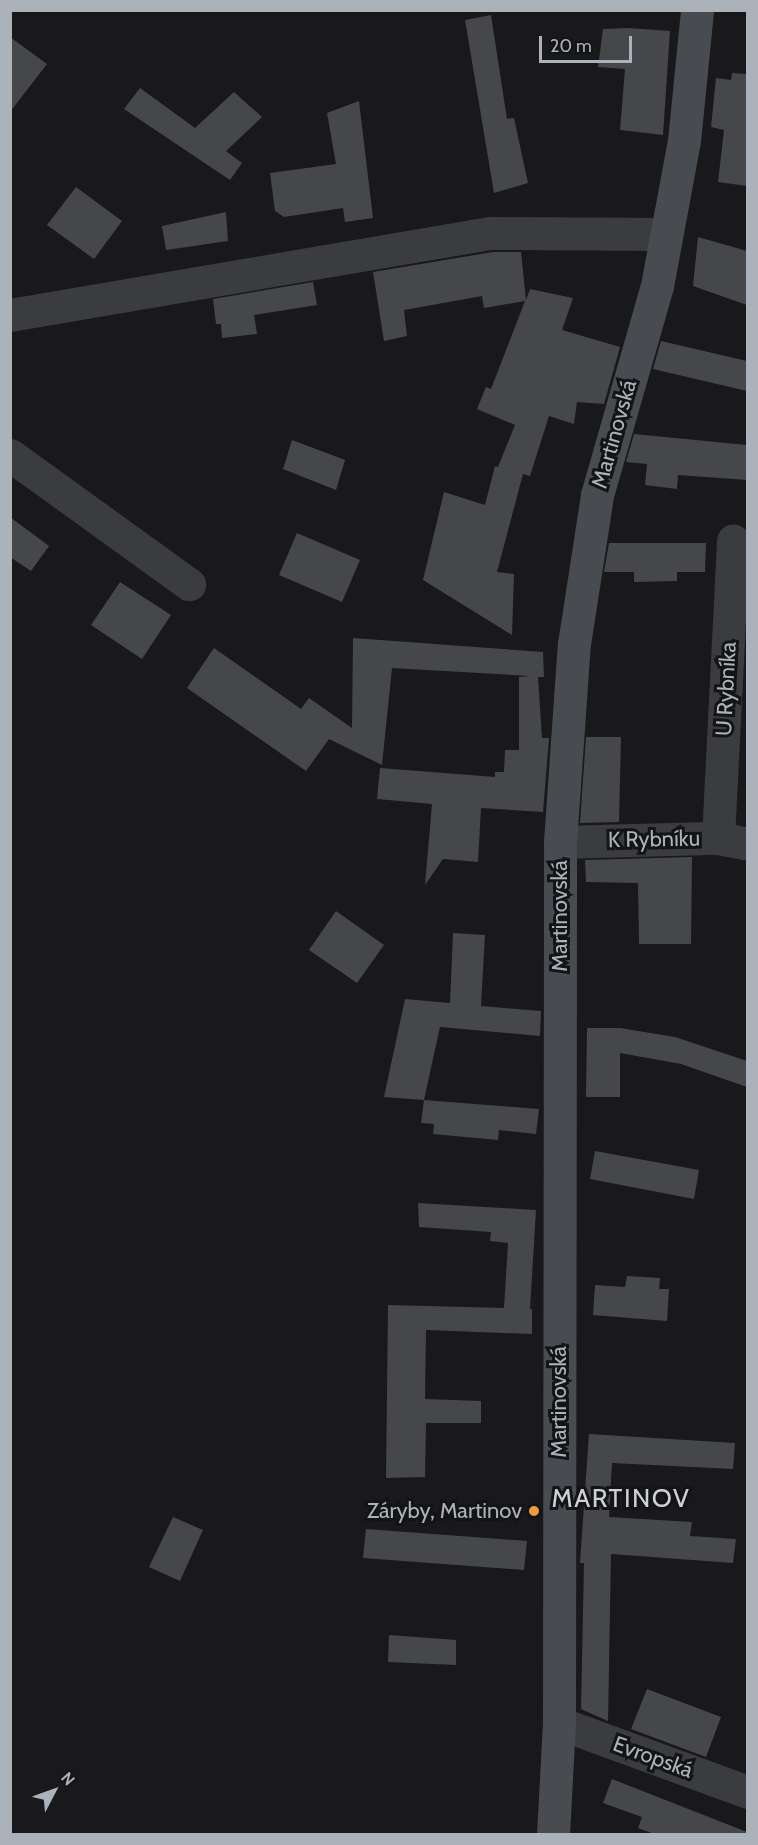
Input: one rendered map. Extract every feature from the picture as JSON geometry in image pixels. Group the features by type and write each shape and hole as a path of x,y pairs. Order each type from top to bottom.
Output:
{"street":[{"name":"Martinovská","path":"553,1834 559,1723 560,842 574,644 597,495 657,286 684,141 697,10"},
{"path":"10,315 491,232 666,234"},
{"path":"10,455 189,584"},
{"name":"U Rybníka","path":"733,540 733,841"},
{"name":"K Rybníku","path":"560,842 733,841"},
{"name":"Evropská","path":"559,1723 747,1792"}],"building":[{"path":"491,15 507,119 514,118 528,183 494,193 465,20"},
{"path":"603,29 670,31 663,135 620,130 625,69 598,67"},
{"path":"10,37 47,64 10,112"},
{"path":"732,73 747,74 747,186 718,182 724,130 711,127 716,78 731,80"},
{"path":"140,88 195,128 234,92 262,117 226,151 242,163 230,180 124,109"},
{"path":"359,101 373,218 345,222 343,208 284,217 275,211 270,173 336,164 327,113"},
{"path":"76,187 122,221 94,259 47,225"},
{"path":"226,212 228,241 166,250 162,226"},
{"path":"698,237 747,251 747,305 693,286"},
{"path":"493,252 521,252 526,300 530,289 573,298 562,330 620,347 604,404 577,402 574,424 549,416 530,476 523,474 497,572 514,574 512,635 423,580 444,492 485,505 495,466 498,467 515,425 477,409 486,387 491,389 525,301 484,308 482,296 404,310 407,336 384,341 373,272"},
{"path":"313,282 317,305 254,315 257,334 222,338 221,324 216,324 213,299"},
{"path":"661,341 747,361 747,391 653,369"},
{"path":"634,434 747,445 747,480 678,475 677,489 645,485 647,464 626,462"},
{"path":"292,440 345,460 336,490 283,469"},
{"path":"10,517 49,546 31,571 10,557"},
{"path":"297,533 360,560 342,602 279,575"},
{"path":"609,543 706,543 705,572 677,572 677,581 634,582 634,572 604,572"},
{"path":"120,582 171,615 142,659 91,625"},
{"path":"353,638 543,652 544,677 538,677 542,738 549,738 543,812 481,808 478,862 443,859 425,885 432,804 377,799 380,768 495,777 495,772 504,772 505,750 519,750 519,677 530,676 392,668 382,765 329,739 306,771 187,688 214,648 301,709 309,698 352,728"},
{"path":"586,737 621,737 619,822 580,823"},
{"path":"692,857 691,944 639,944 638,883 586,882 585,860"},
{"path":"336,911 384,945 357,983 309,950"},
{"path":"453,933 485,935 481,1006 541,1011 540,1036 440,1027 424,1100 384,1097 405,999 450,1003"},
{"path":"587,1028 620,1028 675,1037 747,1061 747,1087 681,1064 620,1053 620,1097 586,1097"},
{"path":"424,1100 539,1109 536,1134 499,1130 498,1140 433,1134 434,1124 421,1123"},
{"path":"595,1151 699,1170 694,1199 590,1179"},
{"path":"418,1203 536,1210 530,1309 532,1309 532,1334 426,1330 425,1399 481,1401 481,1423 426,1423 425,1477 386,1478 388,1305 504,1308 508,1243 490,1241 491,1232 419,1227"},
{"path":"627,1276 660,1278 659,1289 669,1289 667,1321 593,1315 595,1285 625,1287"},
{"path":"589,1434 735,1443 733,1469 612,1463 609,1517 692,1522 690,1536 736,1539 733,1563 611,1554 608,1721 581,1709 584,1563 580,1563"},
{"path":"173,1517 203,1530 180,1581 149,1567"},
{"path":"366,1529 527,1541 524,1570 363,1558"},
{"path":"389,1635 456,1640 456,1665 388,1662"},
{"path":"647,1689 721,1717 706,1757 631,1729"},
{"path":"612,1779 747,1832 747,1834 654,1834 638,1828 642,1817 603,1803"}],"place":[{"name":"Záryby, Martinov","path":"534,1511"}],"district":[{"name":"MARTINOV","path":"621,1499"}]}
